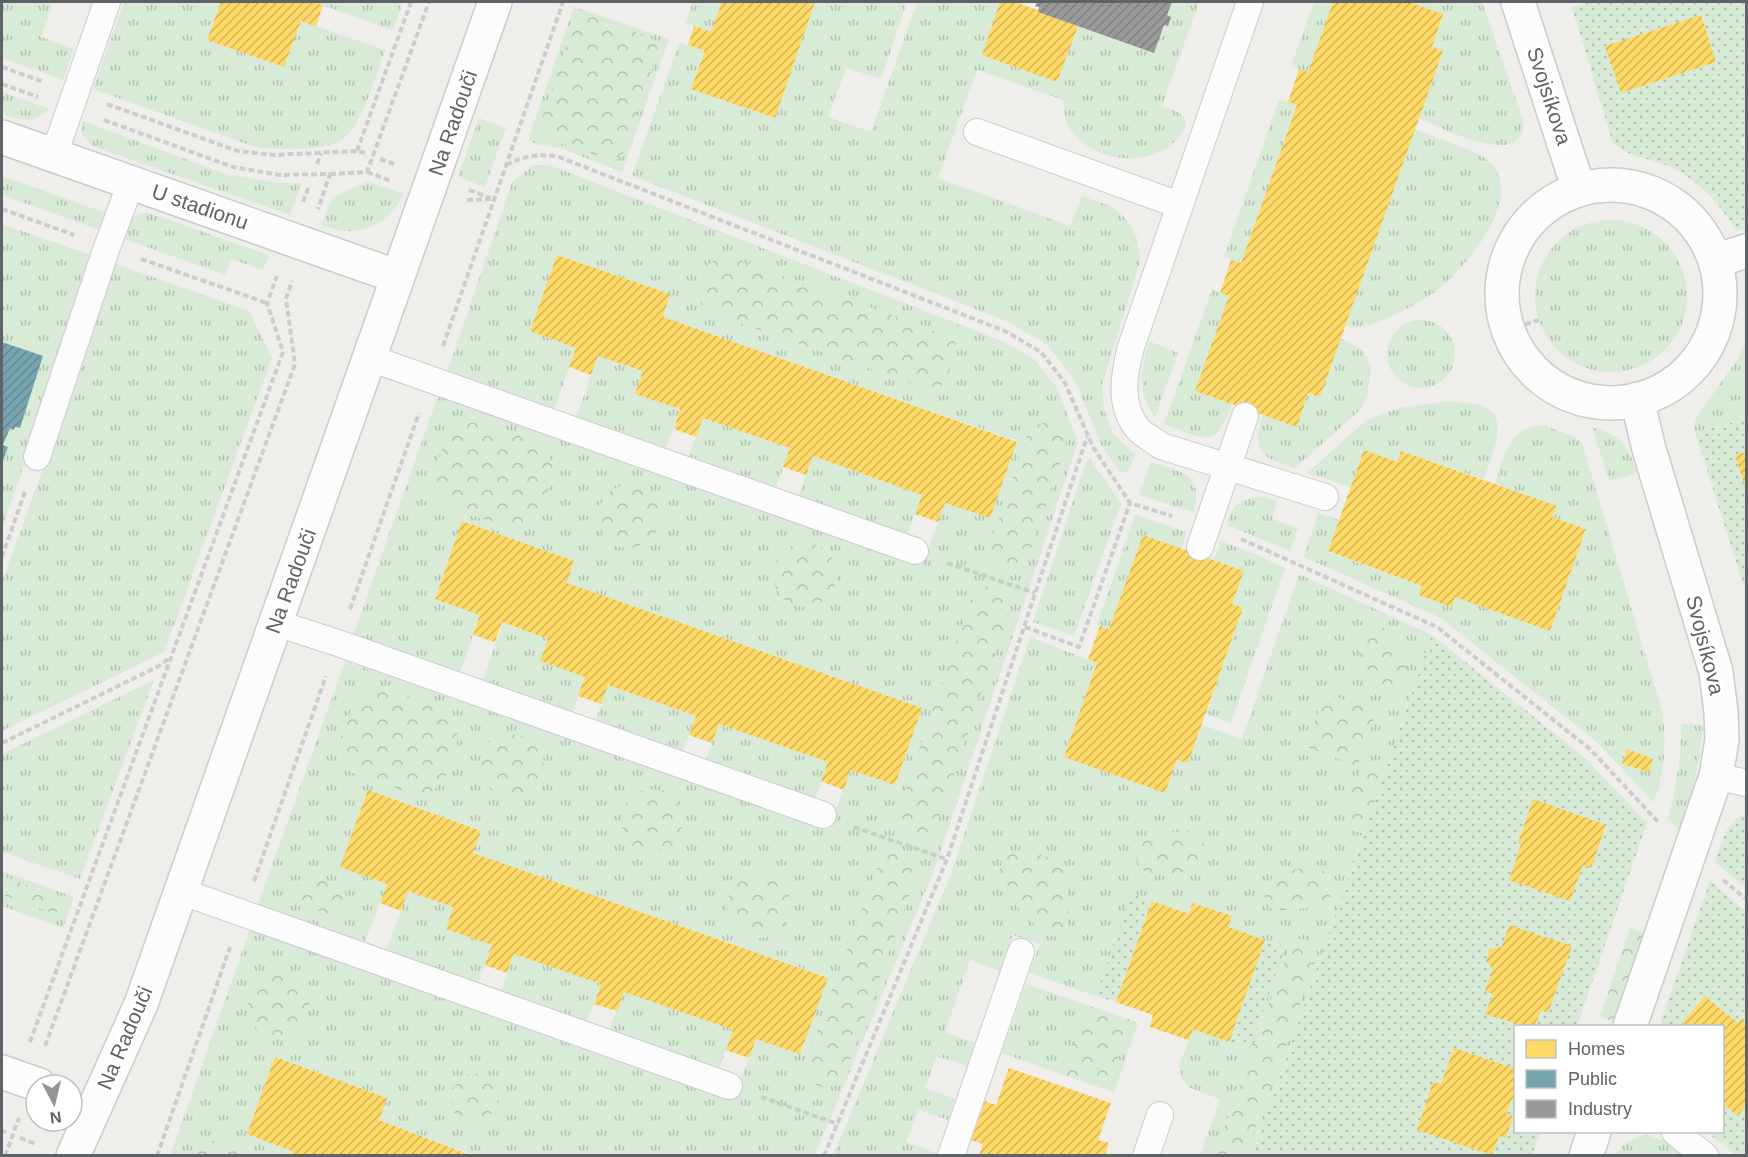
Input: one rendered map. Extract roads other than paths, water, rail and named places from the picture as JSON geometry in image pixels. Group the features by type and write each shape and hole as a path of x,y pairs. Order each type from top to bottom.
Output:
{"street":[{"name":"Na Radouči","path":"84,1101 141,1004 495,2"},
{"name":"Svojsíkova","path":"1518,2 1579,190"},
{"name":"U stadionu","path":"2,137 398,277"},
{"path":"1600,185 1621,186 1642,190 1662,198 1679,209 1695,225 1707,242 1715,261 1719,283 1719,305 1715,327 1706,347 1693,366 1677,381 1658,392 1637,399 1615,403 1592,401 1571,395 1551,385 1533,371 1519,354 1508,330 1503,312 1501,290 1512,247 1524,227 1540,212 1558,199 1579,190 1600,185"},
{"path":"1715,261 1746,251"},
{"name":"Svojsíkova","path":"1630,1025 1731,780 1722,740 1722,712 1716,672 1649,449 1637,399"},
{"name":"Na Radouči","path":"73,1155 77,1133"},
{"path":"1587,1155 1593,1133"}],"lane":[{"path":"54,155 107,2"},
{"path":"1250,2 1131,347 1124,375 1125,404 1138,429 1161,446 1325,497"},
{"path":"977,132 1179,204"},
{"path":"37,457 107,247 131,183"},
{"path":"370,358 915,551"},
{"path":"1200,547 1245,416"},
{"path":"276,623 823,815"},
{"path":"180,891 729,1086"},
{"path":"951,1155 1021,952"},
{"path":"1146,1155 1160,1115"},
{"path":"1678,1133 1705,1155"}]}
